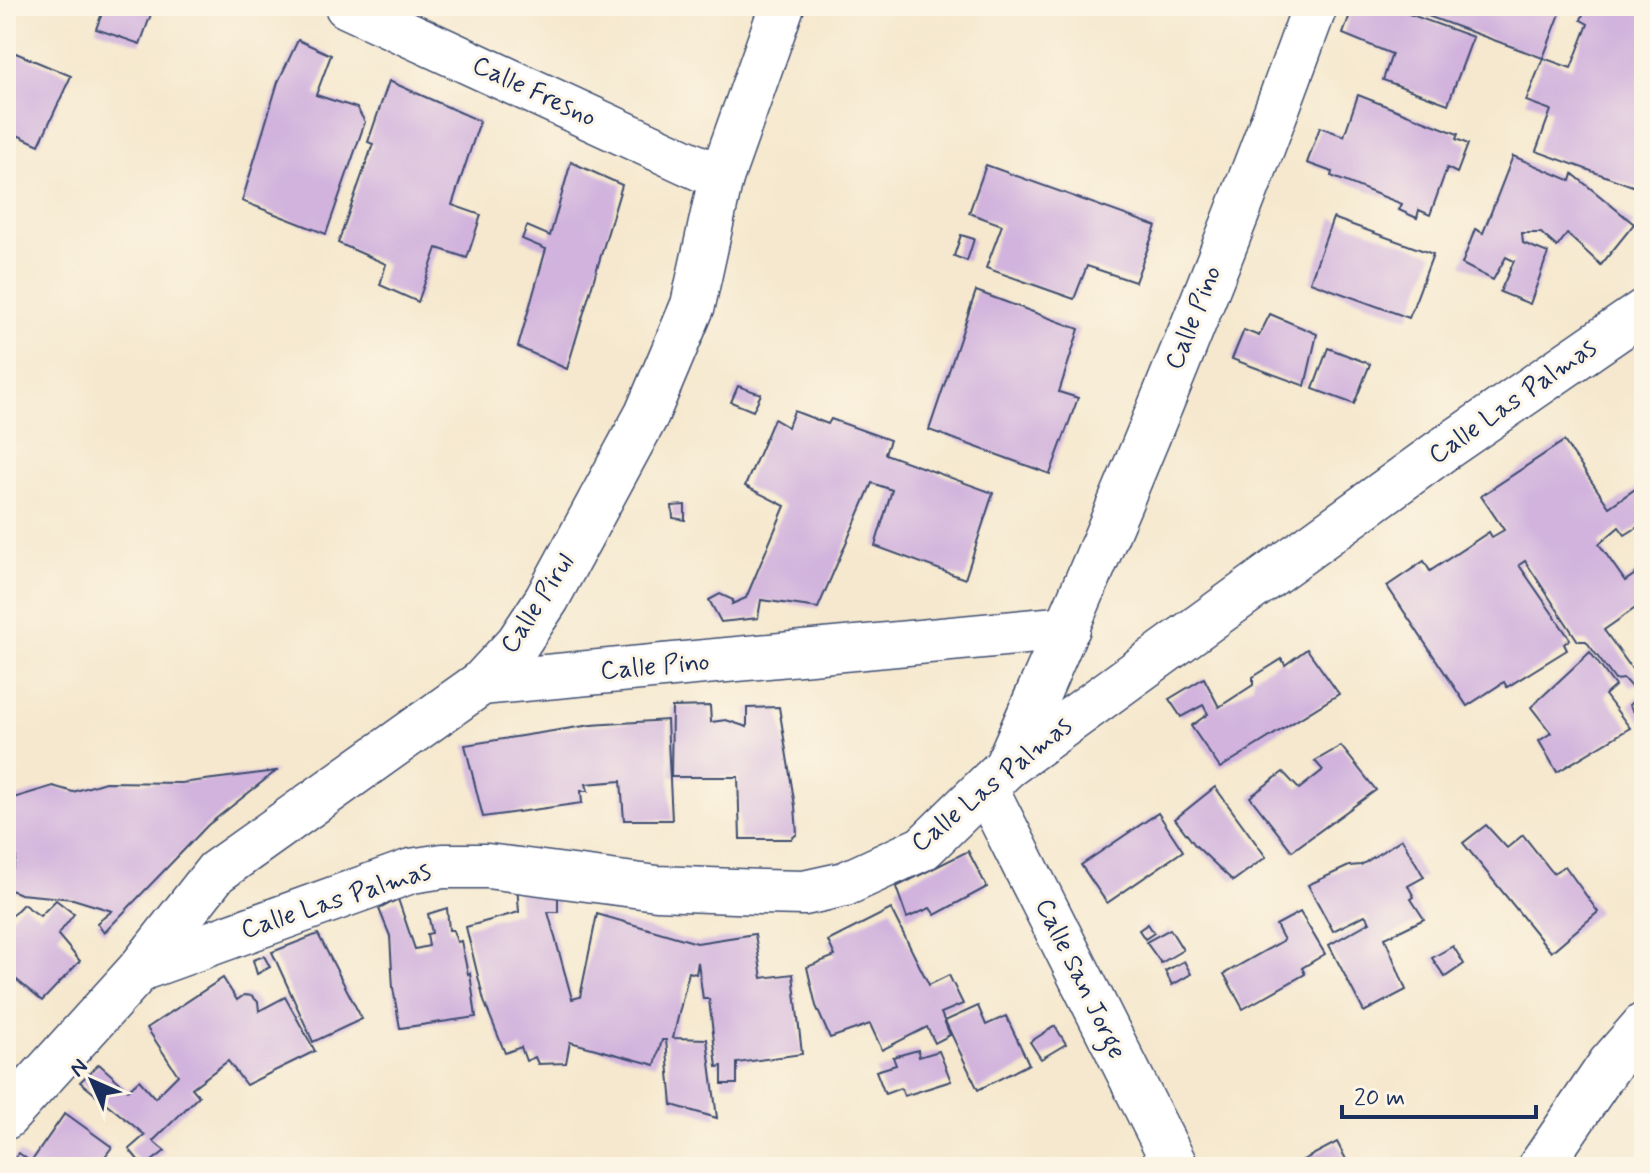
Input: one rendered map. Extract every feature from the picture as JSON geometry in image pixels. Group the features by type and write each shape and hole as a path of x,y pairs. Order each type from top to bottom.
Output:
{"street":[{"name":"Calle Fresno","path":"347,6 721,178"},
{"name":"Calle Pirul","path":"6,1117 140,969 216,872 481,683 518,643 547,599 647,414 693,305 721,178 782,6"},
{"name":"Calle Pino","path":"996,778 1068,628 1274,119 1315,6"},
{"name":"Calle Las Palmas","path":"140,969 411,871 443,866 487,866 657,888 804,893 845,884 923,848 996,778 1441,451 1644,311"},
{"name":"Calle Pino","path":"481,683 1068,628"},
{"name":"Calle San Jorge","path":"996,778 1099,1016 1176,1167"},
{"path":"1540,1167 1610,1064 1644,1025"}],"building":[{"path":"105,6 154,6 140,44 96,29"},
{"path":"1353,6 1387,6 1473,37 1448,104 1383,80 1392,54 1343,34"},
{"path":"1416,6 1563,6 1543,58 1414,11"},
{"path":"1586,6 1644,6 1644,196 1639,194 1641,189 1536,151 1551,110 1526,101 1543,58 1571,68 1588,24 1581,20"},
{"path":"298,40 331,55 316,95 357,108 365,122 326,234 242,201 278,82"},
{"path":"6,49 71,76 39,145 6,130"},
{"path":"389,81 480,121 452,205 481,215 467,258 437,248 418,302 380,285 386,264 338,243 373,144 368,142"},
{"path":"1358,95 1458,134 1456,139 1468,144 1457,173 1447,168 1430,215 1419,210 1417,218 1399,210 1402,204 1331,176 1332,172 1307,163 1320,127 1344,136"},
{"path":"1513,156 1571,181 1573,174 1634,224 1601,265 1567,234 1557,247 1541,233 1522,233 1523,243 1548,253 1530,304 1500,292 1514,261 1506,257 1493,280 1462,264 1475,229 1483,233"},
{"path":"571,162 622,185 567,369 518,347 546,249 522,239 527,226 550,236"},
{"path":"986,165 1156,226 1135,282 1087,266 1074,299 986,268 1002,225 969,213"},
{"path":"1333,218 1433,254 1409,318 1310,282"},
{"path":"961,235 974,239 967,261 954,256"},
{"path":"976,291 1079,329 1059,392 1078,398 1050,474 929,430"},
{"path":"1270,314 1317,334 1305,386 1232,359 1244,330 1259,336"},
{"path":"1328,348 1370,364 1354,404 1313,389"},
{"path":"738,386 761,394 753,411 731,402"},
{"path":"794,411 828,424 831,419 890,440 885,454 993,493 965,579 875,546 892,490 872,483 818,608 761,600 758,618 721,622 709,600 720,594 733,600 732,604 746,598 785,506 745,486 774,419 788,427"},
{"path":"1564,441 1609,507 1644,483 1644,523 1625,535 1619,527 1599,544 1625,581 1644,568 1644,602 1604,630 1640,680 1631,687 1624,679 1615,680 1586,641 1578,641 1525,561 1519,565 1570,639 1564,644 1567,650 1507,687 1504,682 1467,706 1387,586 1424,561 1430,571 1489,532 1492,537 1504,530 1481,496"},
{"path":"685,505 685,520 673,518 672,506"},
{"path":"1307,649 1339,694 1220,768 1191,726 1208,714 1203,705 1181,717 1169,699 1204,678 1219,707 1253,685 1253,677 1282,659 1285,665"},
{"path":"1590,652 1615,686 1605,695 1630,728 1557,772 1539,741 1551,733 1531,707"},
{"path":"1644,691 1644,716 1640,720 1629,705"},
{"path":"710,706 711,722 726,720 747,727 747,708 779,707 795,806 797,834 791,839 740,839 738,777 671,777 672,707"},
{"path":"667,720 672,820 624,820 621,781 586,784 588,791 581,791 582,803 483,817 465,745 591,725"},
{"path":"1341,746 1376,790 1292,851 1250,797 1283,772 1299,789 1323,770 1315,761"},
{"path":"276,771 208,825 104,933 97,923 112,911 73,899 20,894 6,888 6,865 13,868 16,858 6,855 6,818 10,799 53,786 73,792 105,782 181,783"},
{"path":"1215,787 1266,857 1233,881 1195,845 1175,819"},
{"path":"1158,813 1183,851 1107,903 1081,865"},
{"path":"1486,825 1507,848 1523,835 1553,873 1565,866 1598,912 1551,952 1463,843"},
{"path":"1402,839 1424,877 1408,886 1414,897 1411,899 1424,919 1385,938 1406,990 1364,1012 1329,945 1370,922 1365,915 1333,931 1308,885 1349,866 1361,865"},
{"path":"968,851 987,887 935,915 930,908 907,918 896,887"},
{"path":"517,885 558,885 558,912 548,912 572,999 580,997 597,914 697,943 755,934 762,978 793,974 802,1054 737,1063 737,1084 722,1084 722,1066 717,1067 709,999 703,999 698,962 696,974 689,972 673,1038 707,1039 717,1118 672,1105 666,1040 662,1040 655,1065 570,1042 566,1063 538,1064 535,1057 526,1061 521,1047 505,1053 484,1001 466,927 519,912"},
{"path":"398,899 415,949 429,946 427,934 432,933 428,914 447,908 449,930 453,930 457,942 461,941 470,973 476,1017 400,1028 393,988 390,936 379,909"},
{"path":"56,900 74,914 58,935 80,961 42,1001 6,971 6,922 23,904 40,916"},
{"path":"891,909 929,985 949,975 963,1004 941,1013 950,1035 935,1043 927,1027 882,1050 870,1024 830,1038 816,1006 807,967 835,956 828,941"},
{"path":"1300,912 1325,954 1302,968 1305,974 1243,1009 1224,974 1284,940 1276,925"},
{"path":"1148,924 1154,933 1145,939 1139,930"},
{"path":"1170,929 1183,950 1161,963 1146,942"},
{"path":"318,934 362,1019 313,1042 272,952"},
{"path":"1453,946 1464,964 1445,977 1432,958"},
{"path":"264,956 270,967 257,974 253,960"},
{"path":"1184,961 1191,974 1172,985 1165,971"},
{"path":"223,978 237,1000 244,995 252,996 258,1002 259,1011 285,997 315,1051 246,1085 228,1061 192,1088 199,1096 153,1141 165,1151 144,1167 129,1149 145,1135 80,1082 99,1064 128,1090 139,1080 155,1098 178,1075 147,1028"},
{"path":"978,1006 986,1025 1006,1016 1029,1064 978,1090 945,1021"},
{"path":"1055,1026 1066,1044 1041,1059 1030,1042"},
{"path":"918,1050 919,1057 939,1051 951,1081 904,1096 901,1088 885,1094 876,1071 896,1065 893,1057"},
{"path":"65,1113 112,1147 97,1167 7,1167 19,1153 31,1162"},
{"path":"1337,1142 1350,1167 1290,1167"}]}
